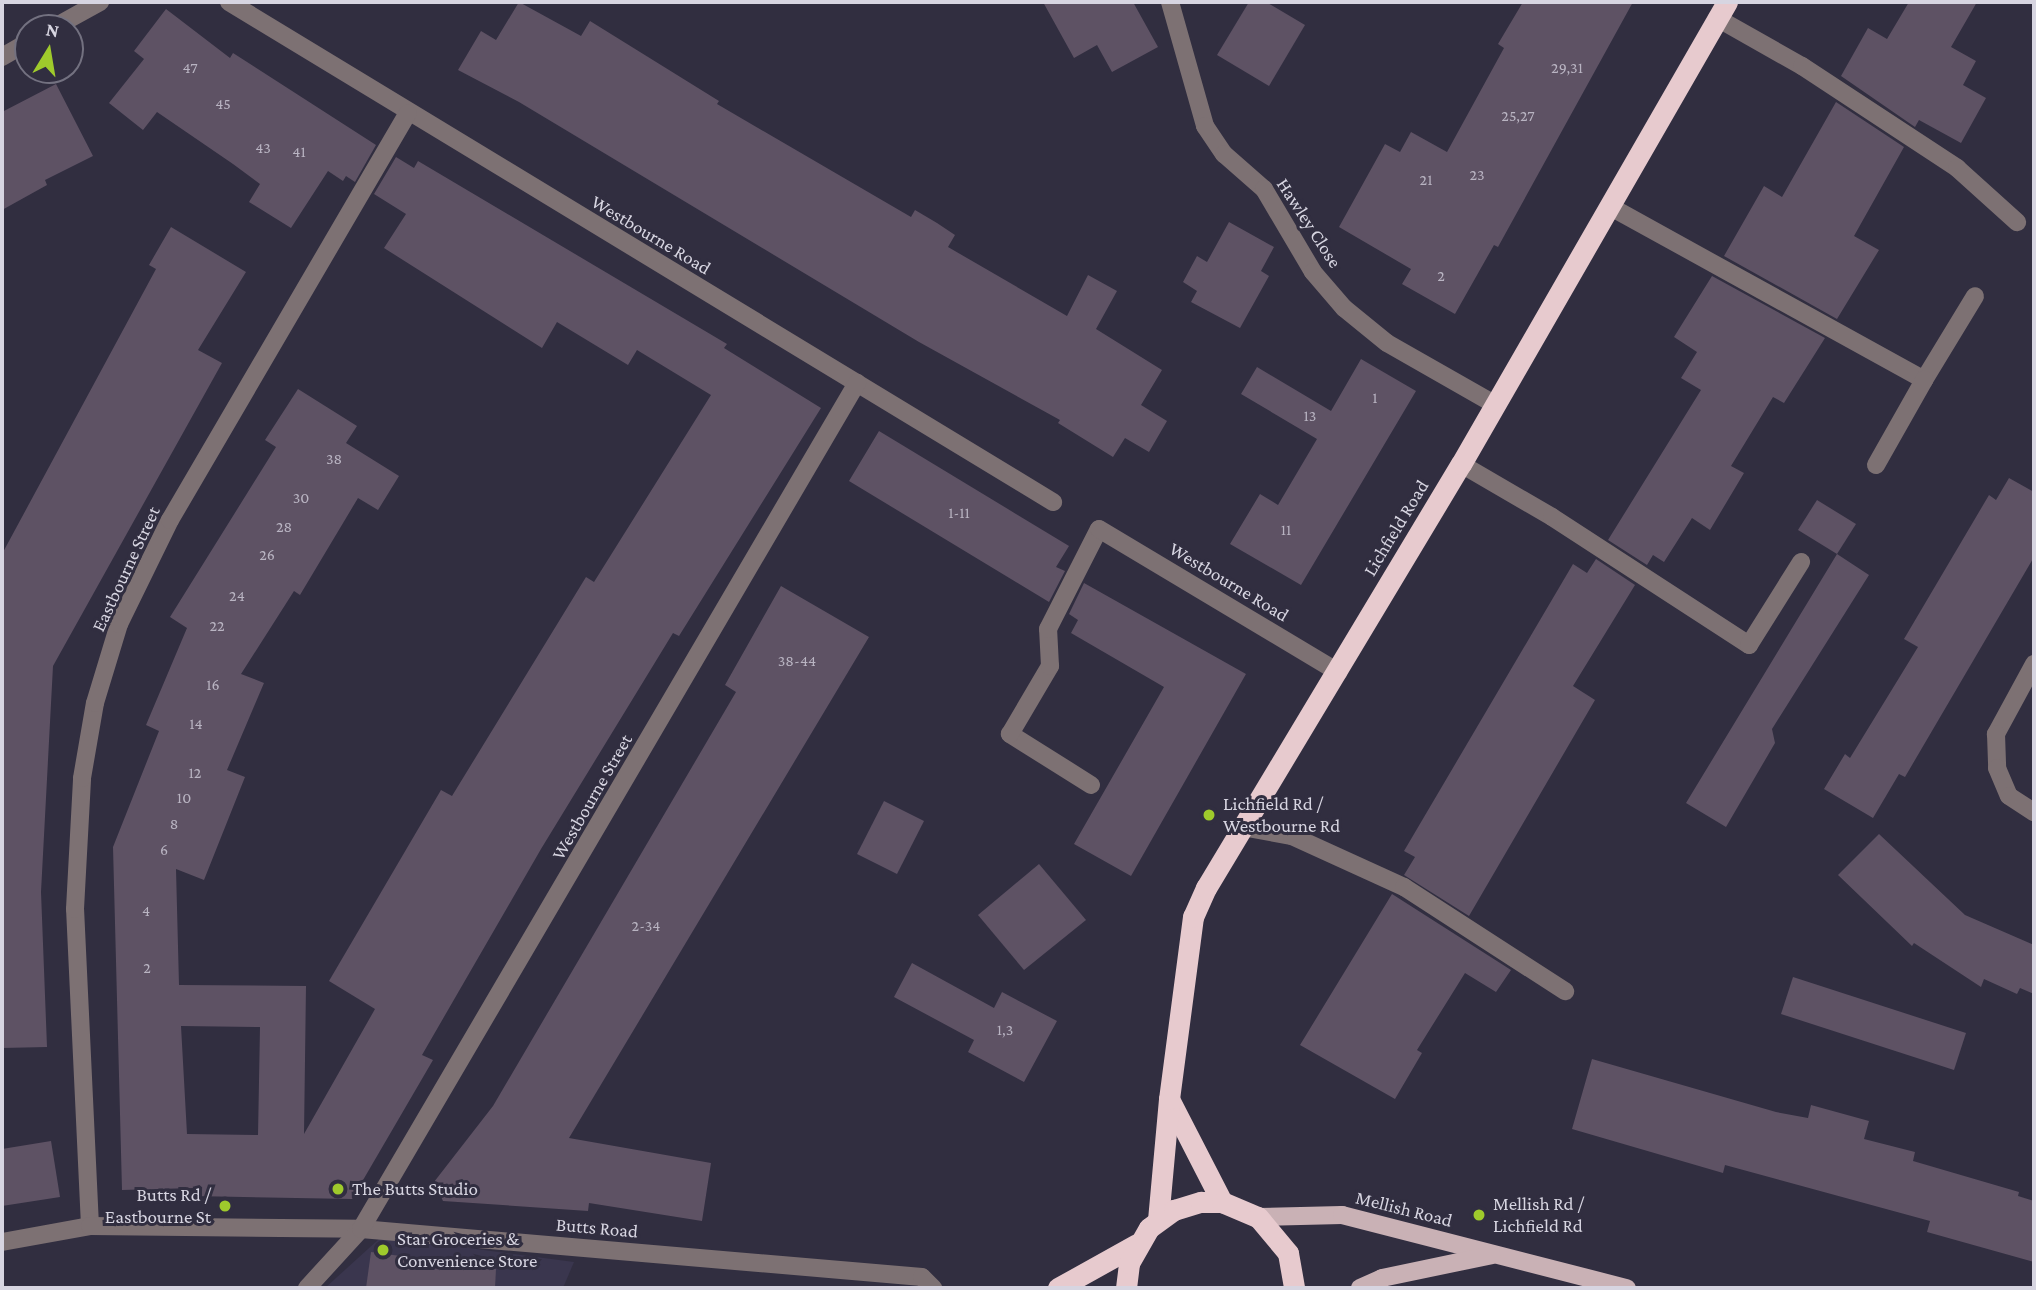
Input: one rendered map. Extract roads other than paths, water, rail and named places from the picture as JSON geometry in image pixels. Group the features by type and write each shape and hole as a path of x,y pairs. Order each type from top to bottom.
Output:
{"highway":[{"name":"Lichfield Road","path":"1158,1220 1169,1099 1194,917 1242,827 1338,672 1461,464 1722,10"},
{"path":"1169,1099 1222,1202"},
{"path":"1126,1288 1129,1263 1138,1244 1158,1220 1187,1205 1222,1202 1258,1217 1288,1253 1294,1288"},
{"path":"1058,1288 1138,1244"}],"main road":[{"name":"Mellish Road","path":"1258,1217 1342,1215 1627,1288"},
{"name":"Mellish Road","path":"1360,1288 1382,1278 1496,1254"}],"street":[{"path":"78,14 100,2"},
{"name":"Westbourne Road","path":"229,2 408,113 1054,502"},
{"name":"Hawley Close","path":"1170,2 1205,126 1224,154 1264,189 1313,272 1345,308 1388,343 1494,404"},
{"path":"1722,10 1885,125 1957,168 2017,222"},
{"name":"Eastbourne Street","path":"90,1226 75,909 82,778 95,703 119,624 170,520 408,113"},
{"path":"1609,206 1924,380"},
{"path":"1876,465 1975,296"},
{"name":"Westbourne Street","path":"307,1288 361,1229 857,383"},
{"path":"1461,464 1749,645 1801,562"},
{"name":"Westbourne Road","path":"1091,785 1010,734 1049,666 1048,629 1098,529 1338,672"},
{"path":"2034,664 1996,734 1997,768 2010,796 2034,812"},
{"path":"1242,827 1292,836 1404,887 1565,991"},
{"name":"Butts Road","path":"2,1242 90,1226 361,1229 922,1277 933,1288"}],"place":[{"name":"Lichfield Rd / Westbourne Rd","path":"1209,815"},
{"name":"The Butts Studio","path":"338,1189"},
{"name":"Butts Rd / Eastbourne St","path":"225,1206"},
{"name":"Mellish Rd / Lichfield Rd","path":"1479,1215"},
{"name":"Star Groceries & Convenience Store","path":"383,1250"}]}
